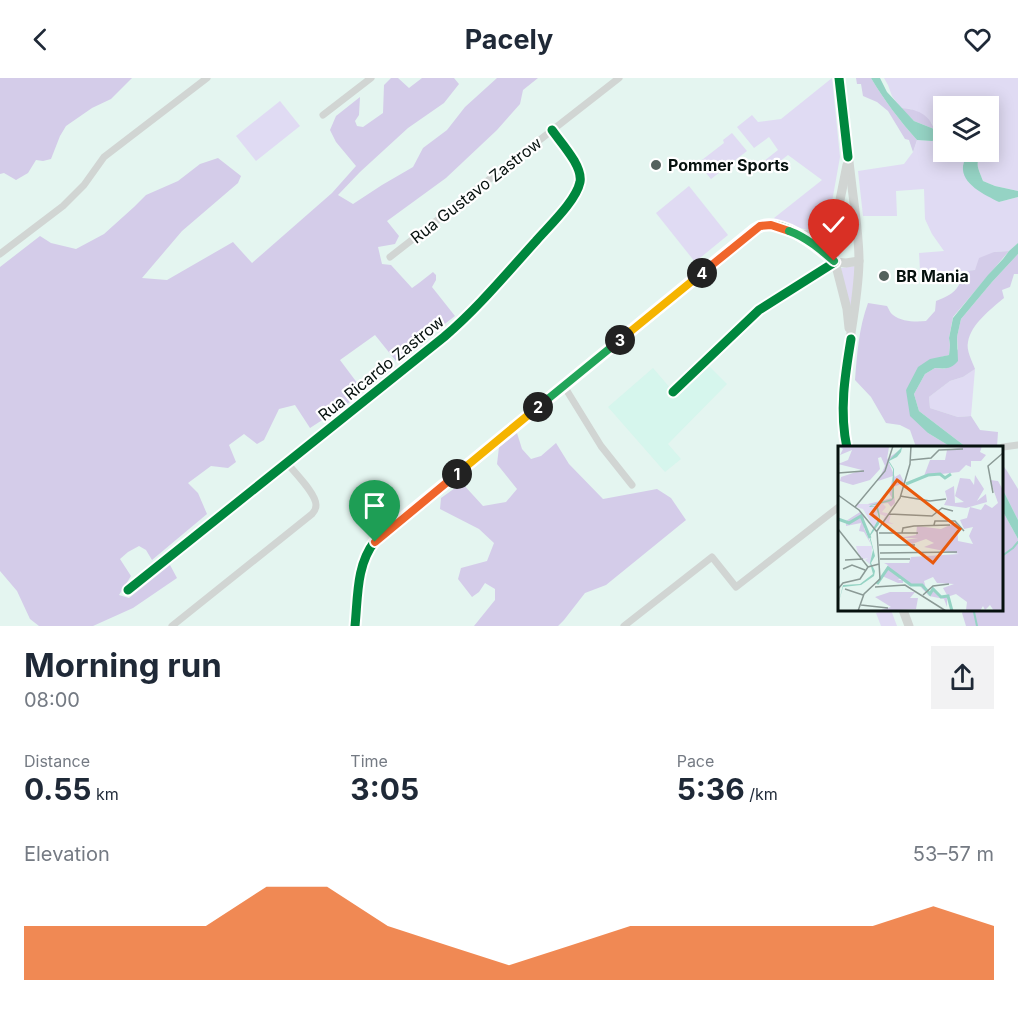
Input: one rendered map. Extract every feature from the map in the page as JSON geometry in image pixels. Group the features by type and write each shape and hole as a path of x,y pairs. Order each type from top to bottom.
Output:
{"main road":[{"path":"839,78 856,215 859,261 857,298 844,393 843,416 847,446"},
{"path":"848,157 832,240 834,261 847,309 851,339"},
{"path":"835,217 846,213 856,215"},
{"path":"834,261 846,263 859,261"},
{"path":"904,611 909,626"}],"street":[{"path":"0,254 73,196 105,157 207,78"},
{"path":"323,115 371,78"},
{"name":"Rua Gustavo Zastrow","path":"390,257 619,78"},
{"name":"Rua Ricardo Zastrow","path":"128,590 461,322 489,294 560,214 577,190 580,172 552,130"},
{"path":"355,626 360,574 369,549 375,542 760,226 771,225 808,235 827,226 835,217"},
{"path":"673,392 759,310 834,261 795,233"},
{"path":"564,386 601,446 632,485"},
{"path":"1003,447 1018,445"},
{"path":"172,626 312,514 316,508 313,495 286,463"},
{"path":"624,626 712,557 736,587 838,508"}],"shaded area":[{"path":"0,78 132,78 111,99 92,108 66,126 51,159 36,160 28,173 16,180 4,173 0,174"},
{"path":"391,78 398,78 409,88 422,78 454,78 459,84 444,103 408,128 338,195 353,204 413,167 423,148 447,130 465,107 497,78 538,78 523,90 520,104 497,130 446,178 387,221 399,236 395,244 378,247 382,264 391,265 412,288 433,272 436,280 432,287 455,316 396,361 375,335 340,360 361,388 353,400 310,428 295,405 279,409 264,440 257,444 244,434 229,445 236,462 228,468 211,466 188,483 198,493 207,514 152,560 146,550 139,546 120,559 131,576 119,595 129,598 170,565 177,578 133,608 93,626 39,626 30,619 17,591 0,571 0,267 40,236 51,243 76,249 104,234 146,195 178,181 200,164 218,158 241,176 238,183 182,231 142,278 167,280 233,242 252,263 332,193 356,166 336,142 330,130 336,116 360,97 359,115 355,121 357,126 363,127 383,113 384,85"},
{"path":"832,78 840,157 830,213 819,226 807,230 774,218 822,180 788,155 770,169 764,161 778,150 769,137 754,148 737,127 752,115 758,122 781,119"},
{"path":"856,78 871,78 892,110 917,140 913,152 909,140 905,139 888,111 877,102 863,96 861,84 857,84"},
{"path":"871,78 880,78 887,92 914,121 933,129 933,141 917,140"},
{"path":"884,78 1018,78 1018,191 983,181 978,164 978,162 999,162 999,96 933,96 933,126 911,109 901,108 892,96"},
{"path":"280,101 300,126 256,161 236,136"},
{"path":"901,108 921,113 929,120 933,129 914,121"},
{"path":"732,133 747,151 711,179 698,163 724,143 723,140"},
{"path":"917,140 932,141 933,162 964,162 963,168 969,183 999,202 1018,197 1018,243 1009,251 994,252 975,270 920,271 919,253 944,251 925,219 924,189 896,191 897,216 863,216 858,171 904,164 913,152"},
{"path":"964,162 978,162 983,181 1018,191 1018,197 999,202 987,196 966,178"},
{"path":"689,186 728,235 695,262 656,213"},
{"path":"1018,243 1018,254 961,319 957,337 958,361 951,367 935,368 925,374 914,394 919,411 965,446 949,446 928,433 910,416 906,390 918,367 930,359 949,355 949,338 953,318"},
{"path":"1009,251 953,317 949,355 941,357 906,390 928,433 949,446 916,446 910,430 900,425 886,423 871,397 855,380 860,331 868,303 887,306 892,314 901,319 926,321 935,311 936,301 955,290 964,271 975,270 979,258 994,252"},
{"path":"1018,254 1018,274 1014,274 1010,287 1002,290 1004,298 982,317 970,335 968,348 975,369 963,377 950,381 929,397 930,408 958,417 971,416 980,430 998,432 997,446 965,446 919,411 914,394 925,374 935,368 945,369 958,349 957,337 961,319"},
{"path":"855,266 853,307 849,308 841,268"},
{"path":"707,364 727,384 668,444 681,459 665,472 608,407 653,368 677,396"},
{"path":"975,369 971,416 958,417 930,408 929,397 950,381 963,377"},
{"path":"517,433 522,449 531,459 541,456 556,443 569,464 603,499 657,489 671,498 686,520 606,585 585,593 558,626 474,626 495,600 495,589 485,583 472,597 458,579 461,568 487,561 494,543 479,529 440,509 441,498 462,483 483,506 506,502 517,489 497,464 499,447"},
{"path":"1003,466 1018,489 1018,520 1003,490"},
{"path":"1003,490 1018,520 1018,539 1003,512"},
{"path":"1003,512 1018,539 1018,626 966,626 963,611 1003,611"},
{"path":"891,611 897,626 881,626 876,613"}],"waterway":[{"path":"1003,555 1018,542"},
{"path":"974,611 977,626"}],"cycle path":[{"path":"839,78 848,157"},
{"path":"128,590 444,337 492,290 561,213 573,197 580,182 578,169 552,130"},
{"path":"355,626 361,571 364,560 375,541 755,229 764,225 786,228 819,248 835,262 759,310 673,392"},
{"path":"847,446 843,407 851,339"}],"place":[{"name":"Pommer Sports","path":"656,165"},
{"name":"BR Mania","path":"884,276"}],"route":[{"path":"375,542 760,226 777,226 795,233 834,261"}]}
